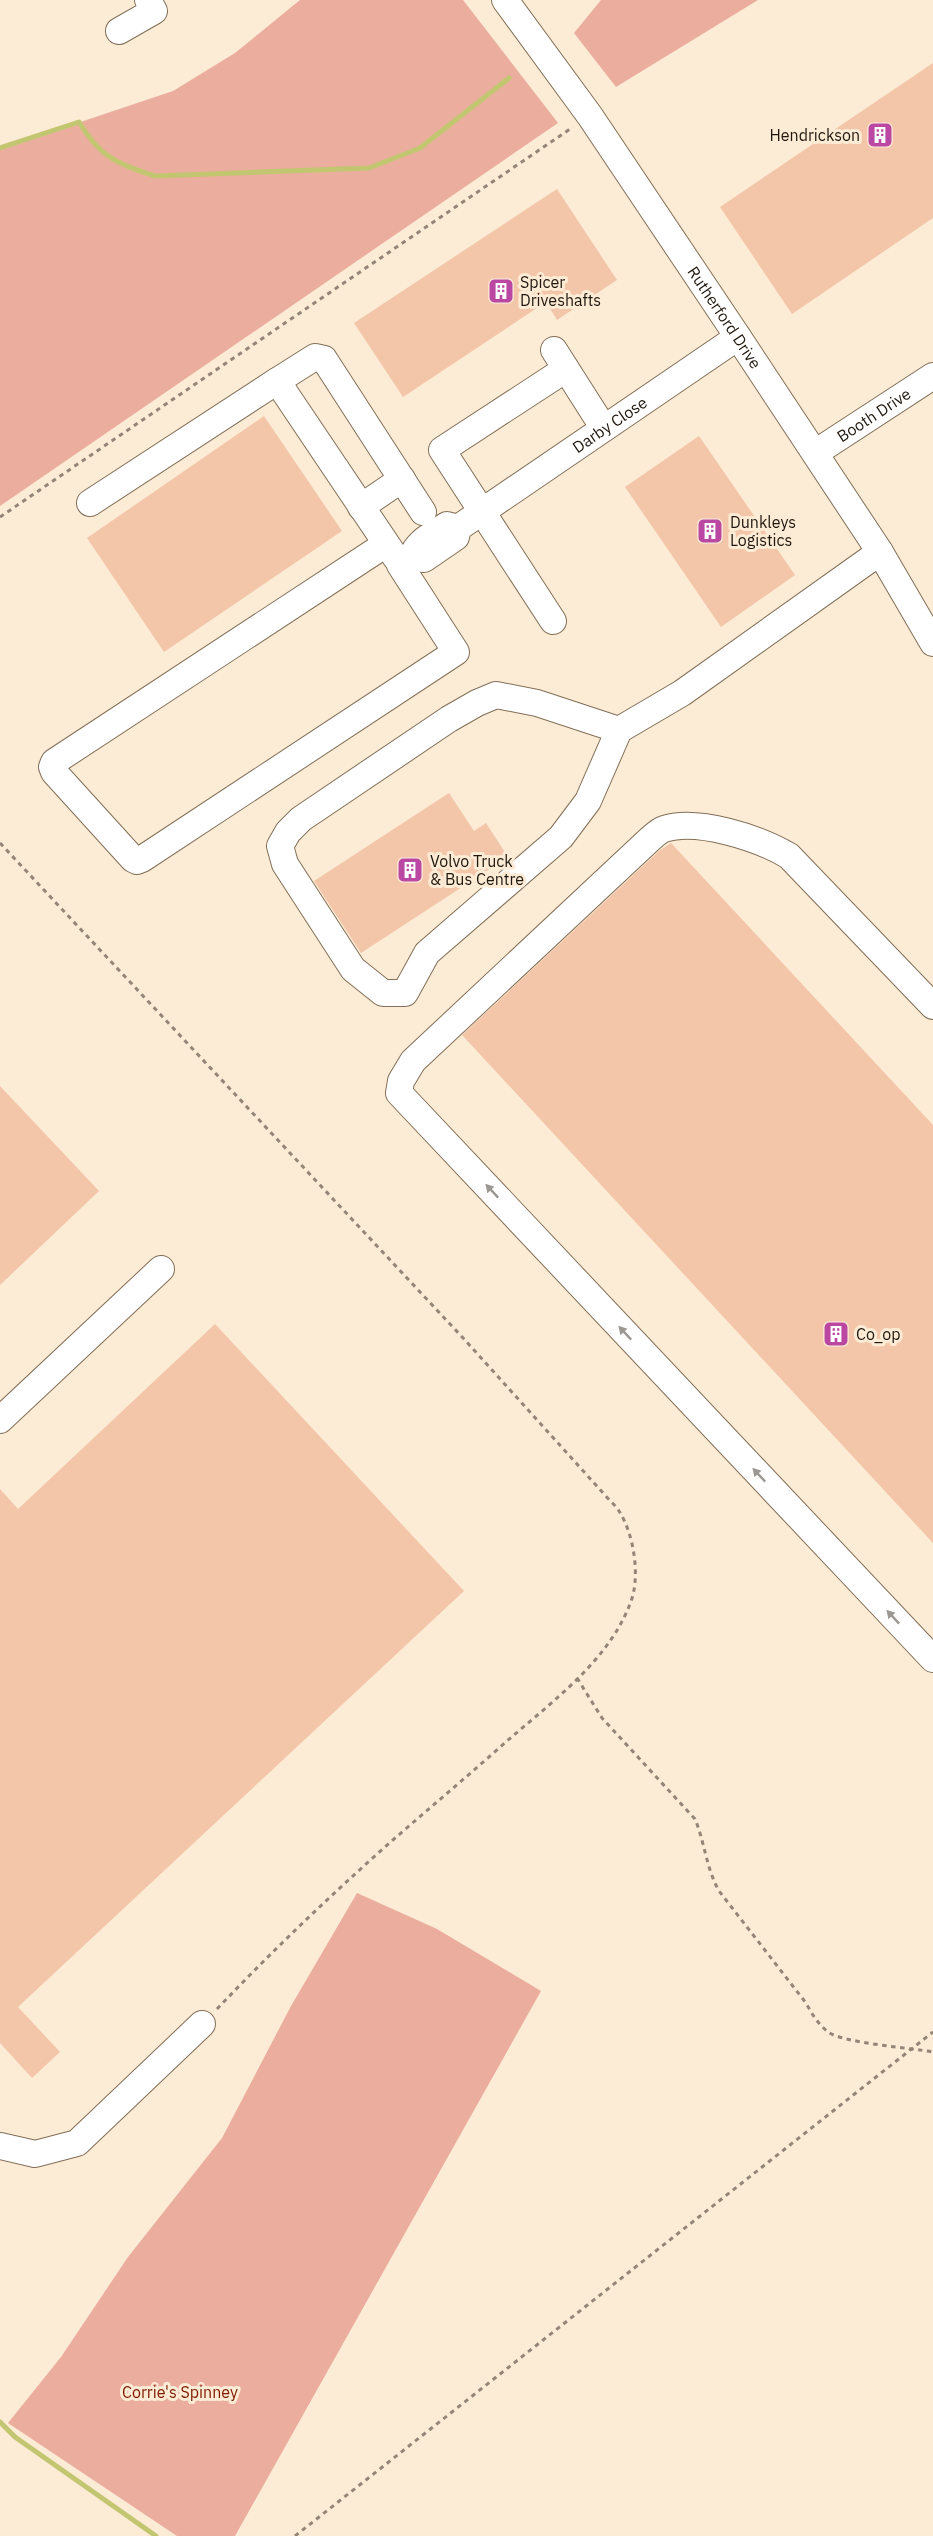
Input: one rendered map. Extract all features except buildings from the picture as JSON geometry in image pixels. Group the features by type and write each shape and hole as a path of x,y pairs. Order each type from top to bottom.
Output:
{"street":[{"path":"119,31 154,11 148,0"},
{"name":"Rutherford Drive","path":"505,0 590,116 738,337 880,552 933,643"},
{"name":"Darby Close","path":"406,562 424,559 456,537 458,528 738,337"},
{"path":"90,503 315,357 324,359 423,512"},
{"path":"553,621 480,513 442,450 560,359 603,428"},
{"name":"Booth Drive","path":"815,453 933,376"},
{"path":"277,381 386,544 406,562 456,652 142,859 133,859 54,772 52,767 54,762 386,544"},
{"path":"361,507 402,479"},
{"path":"619,730 537,702 496,695 477,702 301,819 288,832 280,846 285,864 353,969 383,993 405,993 427,952 561,837 588,801 619,730 682,693 880,552"},
{"path":"933,1006 789,856 768,843 742,834 682,826 662,830 649,840 413,1061 401,1081 399,1093 933,1659"},
{"path":"0,1420 161,1269"},
{"path":"0,2146 35,2154 77,2143 202,2024"}],"path":[{"path":"0,517 581,122"},
{"path":"0,843 464,1339 620,1512 629,1533 633,1555 635,1578 631,1602 616,1632 597,1659 391,1842 262,1962 202,2024"},
{"path":"577,1678 602,1718 694,1819 702,1836 711,1877 719,1891 806,2003 814,2017 830,2033 852,2040 933,2052"},
{"path":"295,2536 933,2032"}],"green space":[{"path":"300,0 463,0 558,123 0,506 0,149 173,91 235,53"},
{"path":"601,0 758,0 616,87 574,33"},
{"name":"Corrie's Spinney","path":"357,1893 437,1929 541,1991 235,2536 177,2536 8,2423 61,2357 128,2257 222,2138 291,2006"}],"waterway":[{"path":"0,148 79,122 94,144 111,158 155,176 369,168 420,148 509,78"},
{"path":"0,2422 15,2437 156,2536"}],"place":[{"name":"Hendrickson","path":"880,135"},
{"name":"Spicer Driveshafts","path":"501,291"},
{"name":"Dunkleys Logistics","path":"710,531"},
{"name":"Volvo Truck & Bus Centre","path":"410,870"},
{"name":"Co_op","path":"836,1334"}]}
